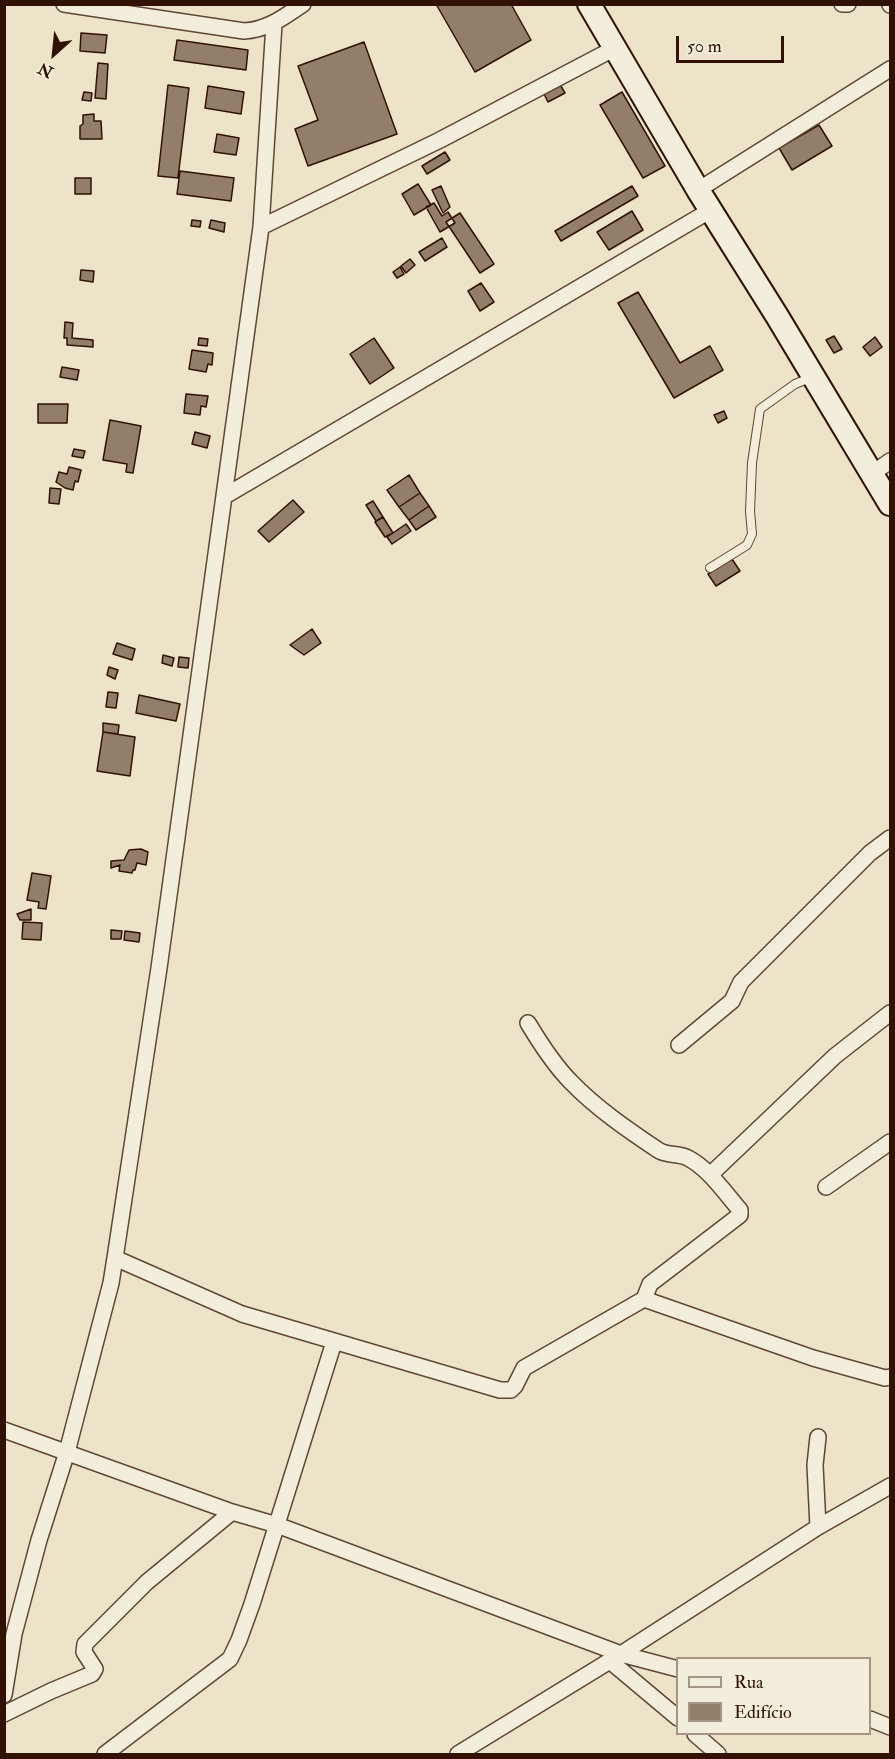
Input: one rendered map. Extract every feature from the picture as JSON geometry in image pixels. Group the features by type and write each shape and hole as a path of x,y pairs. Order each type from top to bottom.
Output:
{"main road":[{"path":"589,4 698,190 814,376 882,467 891,504"}],"street":[{"path":"64,4 244,31 257,30 274,24 303,4"},
{"path":"842,4 848,4"},
{"path":"4,1695 14,1634 39,1540 67,1452 111,1283 157,980 261,227 274,24"},
{"path":"261,227 440,140 615,48"},
{"path":"698,190 891,69"},
{"path":"225,496 711,210"},
{"path":"679,1045 732,1001 741,982 870,853 891,838"},
{"path":"710,1175 835,1056 891,1013"},
{"path":"115,1258 242,1314 500,1390 511,1390 525,1368 644,1299 650,1284 740,1215 740,1210 710,1175 688,1158 660,1152 571,1082 543,1048 528,1023"},
{"path":"826,1187 891,1142"},
{"path":"644,1299 813,1358 885,1378 891,1377"},
{"path":"105,1755 230,1659 243,1631 334,1342"},
{"path":"4,1430 277,1526 616,1657 676,1669"},
{"path":"818,1437 815,1465 818,1527"},
{"path":"458,1755 818,1527 891,1486"},
{"path":"4,1714 92,1674 95,1669 84,1652 85,1644 147,1582 232,1512"},
{"path":"616,1657 676,1716"},
{"path":"871,1719 891,1727"},
{"path":"696,1735 718,1755"}],"lane":[{"path":"710,568 747,545 752,534 750,511 752,463 760,409 795,384 814,376"}],"building":[{"path":"436,4 511,4 531,40 475,72"},
{"path":"81,33 107,35 105,53 80,51"},
{"path":"177,40 248,50 246,70 174,60"},
{"path":"364,42 397,134 308,166 295,129 318,120 298,66"},
{"path":"98,63 108,64 106,99 95,98"},
{"path":"558,81 565,93 548,102 542,90"},
{"path":"168,85 189,88 178,178 158,176"},
{"path":"208,86 244,92 241,114 205,108"},
{"path":"84,92 92,93 91,101 82,100"},
{"path":"622,92 665,166 643,178 600,105"},
{"path":"94,114 94,121 101,121 102,139 80,139 83,115"},
{"path":"819,125 832,146 792,170 779,148"},
{"path":"217,134 239,138 236,155 214,152"},
{"path":"445,152 450,160 427,174 422,166"},
{"path":"180,171 234,178 231,201 177,194"},
{"path":"75,178 91,178 91,194 75,194"},
{"path":"418,184 431,205 414,215 402,194"},
{"path":"441,186 450,207 443,213 432,190"},
{"path":"632,186 638,196 561,241 555,231"},
{"path":"434,203 442,216 448,212 455,223 440,232 426,207"},
{"path":"632,211 643,230 609,250 597,232"},
{"path":"460,213 494,264 480,273 446,222"},
{"path":"192,220 201,221 200,227 191,226"},
{"path":"211,220 225,223 224,232 209,228"},
{"path":"442,238 447,247 425,261 419,252"},
{"path":"410,259 415,265 406,273 401,266"},
{"path":"400,267 404,274 397,278 393,272"},
{"path":"81,270 94,271 93,282 80,280"},
{"path":"481,283 494,302 480,311 468,291"},
{"path":"638,292 680,363 710,346 723,370 674,398 618,303"},
{"path":"65,322 73,323 72,338 93,340 93,347 67,345 67,338 64,338"},
{"path":"834,336 842,349 834,353 826,340"},
{"path":"875,337 882,347 870,356 863,347"},
{"path":"199,338 208,339 207,346 198,345"},
{"path":"374,338 394,368 370,384 350,354"},
{"path":"192,350 213,353 212,365 208,364 206,372 189,369"},
{"path":"62,367 79,370 77,380 60,377"},
{"path":"186,394 208,396 206,407 201,406 200,415 184,413"},
{"path":"38,404 68,404 67,423 38,423"},
{"path":"724,411 727,418 718,423 714,415"},
{"path":"110,420 141,426 133,473 126,472 127,464 103,460"},
{"path":"195,432 210,436 207,448 192,444"},
{"path":"74,449 85,451 83,458 72,456"},
{"path":"69,467 81,470 73,490 56,482 59,472 67,474"},
{"path":"409,475 420,493 399,507 387,490"},
{"path":"50,488 61,489 59,504 49,503"},
{"path":"420,493 429,506 409,520 399,507"},
{"path":"293,500 304,512 269,542 258,531"},
{"path":"373,501 383,517 376,521 366,505"},
{"path":"429,506 436,517 416,530 409,520"},
{"path":"383,517 393,533 385,537 375,522"},
{"path":"406,524 411,531 392,544 387,537"},
{"path":"732,559 740,571 716,586 708,574"},
{"path":"312,629 321,643 304,655 290,645"},
{"path":"117,643 135,649 132,660 113,654"},
{"path":"163,655 174,658 172,666 162,663"},
{"path":"179,657 189,658 188,668 178,667"},
{"path":"109,667 118,670 115,679 107,675"},
{"path":"108,692 118,693 116,708 106,707"},
{"path":"139,695 180,704 176,721 136,713"},
{"path":"103,723 119,725 118,734 103,732"},
{"path":"103,732 135,737 130,776 97,771"},
{"path":"141,849 148,852 146,865 137,863 132,873 119,871 120,865 111,868 111,861 124,860 129,850"},
{"path":"32,873 51,876 46,909 38,908 39,902 27,900"},
{"path":"31,909 31,920 20,920 17,914"},
{"path":"23,922 42,923 41,940 22,939"},
{"path":"111,930 122,931 121,939 111,939"},
{"path":"125,931 140,933 139,942 124,940"}]}
